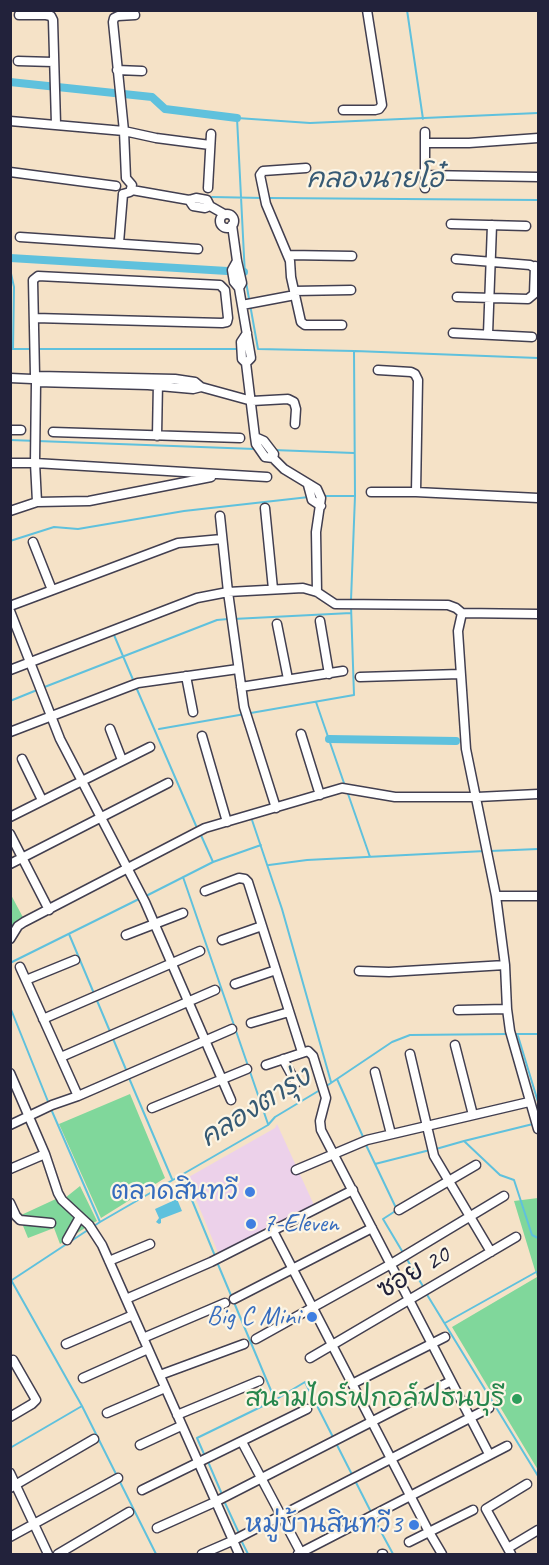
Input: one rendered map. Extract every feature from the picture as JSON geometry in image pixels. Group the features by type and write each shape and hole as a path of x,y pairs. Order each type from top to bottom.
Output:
{"street":[{"path":"343,110 375,110 382,105 366,10"},
{"path":"19,15 51,16 53,20 56,124"},
{"path":"119,243 131,183 126,178 124,131 113,30 114,18 135,15"},
{"path":"18,61 54,62"},
{"path":"117,70 142,71"},
{"path":"10,121 124,131 210,145"},
{"path":"425,132 425,188"},
{"path":"208,188 211,134"},
{"path":"425,143 538,138"},
{"path":"306,168 263,171 260,175 266,204 288,255 303,325 342,326"},
{"path":"10,172 116,186"},
{"path":"425,175 538,177"},
{"path":"126,178 118,181 116,186 118,192 207,200 210,206 224,214 220,218 220,223 224,227 232,225 242,283 239,288 245,305 247,360 258,441 271,457 314,495 317,592"},
{"path":"451,224 526,226"},
{"path":"488,334 492,225"},
{"path":"20,237 198,249"},
{"path":"288,255 352,256"},
{"path":"456,259 537,268 534,294 528,299 457,297"},
{"path":"34,318 222,324 227,322 228,318 225,290 220,285 38,276 33,280 37,502"},
{"path":"245,305 295,293 351,290"},
{"path":"453,333 532,337"},
{"path":"378,370 411,372 418,380 416,492"},
{"path":"10,378 195,382 201,387 252,401 288,399 294,402 296,409 295,424"},
{"path":"157,436 158,382"},
{"path":"10,430 21,430"},
{"path":"53,432 240,438"},
{"path":"10,464 267,477"},
{"path":"157,470 159,487"},
{"path":"10,511 37,502 81,502 223,474"},
{"path":"371,492 538,498"},
{"path":"265,508 273,589"},
{"path":"220,516 244,707 276,808"},
{"path":"222,539 178,543 52,590 11,611 51,717 145,902 231,1100"},
{"path":"33,543 52,590"},
{"path":"10,670 197,598 228,592 303,588 317,592 335,604 448,605 462,613 538,614"},
{"path":"462,613 458,631 466,749 496,896 511,1036 538,1129"},
{"path":"320,621 329,674"},
{"path":"277,624 288,679"},
{"path":"10,732 138,683 238,669"},
{"path":"241,687 343,672"},
{"path":"360,676 460,674"},
{"path":"186,676 193,712"},
{"path":"110,729 122,760"},
{"path":"301,734 320,795"},
{"path":"202,736 227,822"},
{"path":"10,817 150,747"},
{"path":"22,759 42,800"},
{"path":"10,864 168,783"},
{"path":"12,932 24,921 202,830 342,788 395,797 538,794"},
{"path":"10,834 49,910"},
{"path":"205,891 239,878 248,882 302,1052"},
{"path":"496,896 538,896"},
{"path":"126,935 183,913"},
{"path":"222,940 262,926"},
{"path":"43,1019 200,951"},
{"path":"26,980 75,960"},
{"path":"359,971 389,972 505,965"},
{"path":"20,967 78,1095"},
{"path":"235,984 276,970"},
{"path":"61,1057 215,990"},
{"path":"458,1010 507,1009"},
{"path":"251,1023 289,1012"},
{"path":"10,1125 232,1029"},
{"path":"455,1045 473,1116"},
{"path":"266,1065 302,1052 308,1051 313,1056 326,1095 320,1127 372,1228 395,1262 410,1301 489,1454"},
{"path":"410,1054 433,1151 447,1181 491,1252"},
{"path":"283,1059 296,1083"},
{"path":"152,1108 247,1069"},
{"path":"375,1072 391,1134"},
{"path":"11,1076 62,1200 89,1226 109,1261 239,1554"},
{"path":"296,1170 368,1140 529,1102"},
{"path":"10,1169 45,1154"},
{"path":"399,1210 476,1165"},
{"path":"126,1299 224,1256 353,1190"},
{"path":"256,1339 395,1262 504,1196"},
{"path":"10,1203 20,1220 51,1223"},
{"path":"67,1240 80,1217"},
{"path":"234,1299 372,1228"},
{"path":"273,1231 442,1554"},
{"name":"ซอย 20","path":"310,1358 516,1237"},
{"path":"109,1261 150,1244"},
{"path":"143,1338 225,1304"},
{"path":"66,1344 133,1315"},
{"path":"352,1384 446,1337"},
{"path":"160,1376 244,1344"},
{"path":"83,1378 148,1349"},
{"path":"10,1417 36,1400 12,1361 22,1355"},
{"path":"177,1415 258,1381"},
{"path":"157,1528 215,1502 452,1381"},
{"path":"107,1413 165,1388"},
{"path":"202,1554 350,1481 489,1408"},
{"path":"142,1490 307,1409"},
{"path":"140,1445 182,1425"},
{"path":"13,1486 94,1439"},
{"path":"242,1442 299,1554 507,1446"},
{"path":"10,1473 13,1486 48,1554"},
{"path":"10,1537 118,1478"},
{"path":"527,1484 486,1509 509,1551 538,1530"},
{"path":"410,1542 472,1510"},
{"path":"58,1554 129,1512"}],"shaded area":[{"name":"ตลาดสินทวี","path":"277,1124 314,1205 219,1255 187,1178 275,1128"}],"green space":[{"path":"10,893 26,923 22,925 11,944"},
{"path":"130,1094 165,1178 101,1218 59,1124"},
{"path":"80,1186 97,1221 93,1223 65,1198"},
{"path":"58,1198 85,1228 60,1244 54,1228 28,1238 19,1216"},
{"name":"สนามไดร์ฟกอล์ฟธนบุรี","path":"538,1198 538,1470 452,1327 537,1277 514,1201"}],"water":[{"path":"177,1199 182,1211 161,1219 159,1224 156,1222 159,1218 155,1209"}],"waterway":[{"path":"407,10 423,119"},
{"path":"10,82 152,97 165,109 237,118"},
{"path":"245,276 237,118 310,123 538,113"},
{"name":"คลองนายโอ๋","path":"212,197 263,198"},
{"name":"คลองนายโอ๋","path":"268,198 538,200"},
{"path":"10,258 244,272"},
{"path":"10,269 14,287 13,349 10,349"},
{"path":"246,282 258,349 354,351 355,496 351,600"},
{"path":"13,349 31,349"},
{"path":"37,349 238,349"},
{"path":"355,351 538,358"},
{"path":"10,440 255,449"},
{"path":"273,450 354,453"},
{"path":"324,496 354,496"},
{"path":"10,541 54,527 78,529 184,511 309,497"},
{"path":"159,729 354,695 351,606"},
{"path":"233,619 351,613"},
{"path":"42,688 217,620 228,619"},
{"path":"114,635 134,682"},
{"path":"136,687 197,828"},
{"path":"10,701 37,690"},
{"path":"316,702 345,786"},
{"path":"329,739 456,741"},
{"path":"347,791 370,857"},
{"path":"252,820 282,909 331,1082"},
{"path":"200,833 213,862"},
{"path":"146,896 213,862 261,845"},
{"path":"490,851 538,849"},
{"path":"269,865 307,860 485,851"},
{"path":"183,877 268,1124"},
{"path":"10,963 141,898"},
{"path":"69,934 127,1072"},
{"path":"10,1007 49,1104"},
{"name":"คลองตารุ่ง","path":"325,1087 392,1042 410,1035 508,1034"},
{"name":"คลองตารุ่ง","path":"514,1034 538,1034"},
{"path":"518,1036 538,1102"},
{"path":"129,1078 172,1179"},
{"path":"337,1079 364,1139"},
{"name":"คลองตารุ่ง","path":"12,1280 100,1222 268,1125 275,1117 320,1090"},
{"path":"51,1109 100,1222"},
{"path":"464,1141 533,1124"},
{"path":"436,1149 464,1141 500,1175 514,1180 532,1235 538,1238"},
{"path":"366,1145 397,1210 383,1219 424,1288"},
{"path":"375,1164 430,1150"},
{"path":"182,1176 215,1256"},
{"path":"217,1262 275,1400"},
{"path":"445,1323 538,1271"},
{"path":"10,1278 82,1406 156,1554"},
{"path":"426,1293 538,1476"},
{"path":"204,1454 197,1438 275,1400 305,1382 371,1512"},
{"path":"10,1448 82,1406"},
{"path":"209,1464 221,1492"},
{"path":"225,1503 238,1531"},
{"path":"373,1517 393,1554"},
{"path":"242,1542 248,1554"}],"place":[{"name":"ตลาดสินทวี","path":"250,1192"},
{"name":"7-Eleven","path":"251,1224"},
{"name":"Big C Mini","path":"312,1317"},
{"name":"สนามไดร์ฟกอล์ฟธนบุรี","path":"517,1399"},
{"name":"หมู่บ้านสินทวี3","path":"414,1525"}]}
